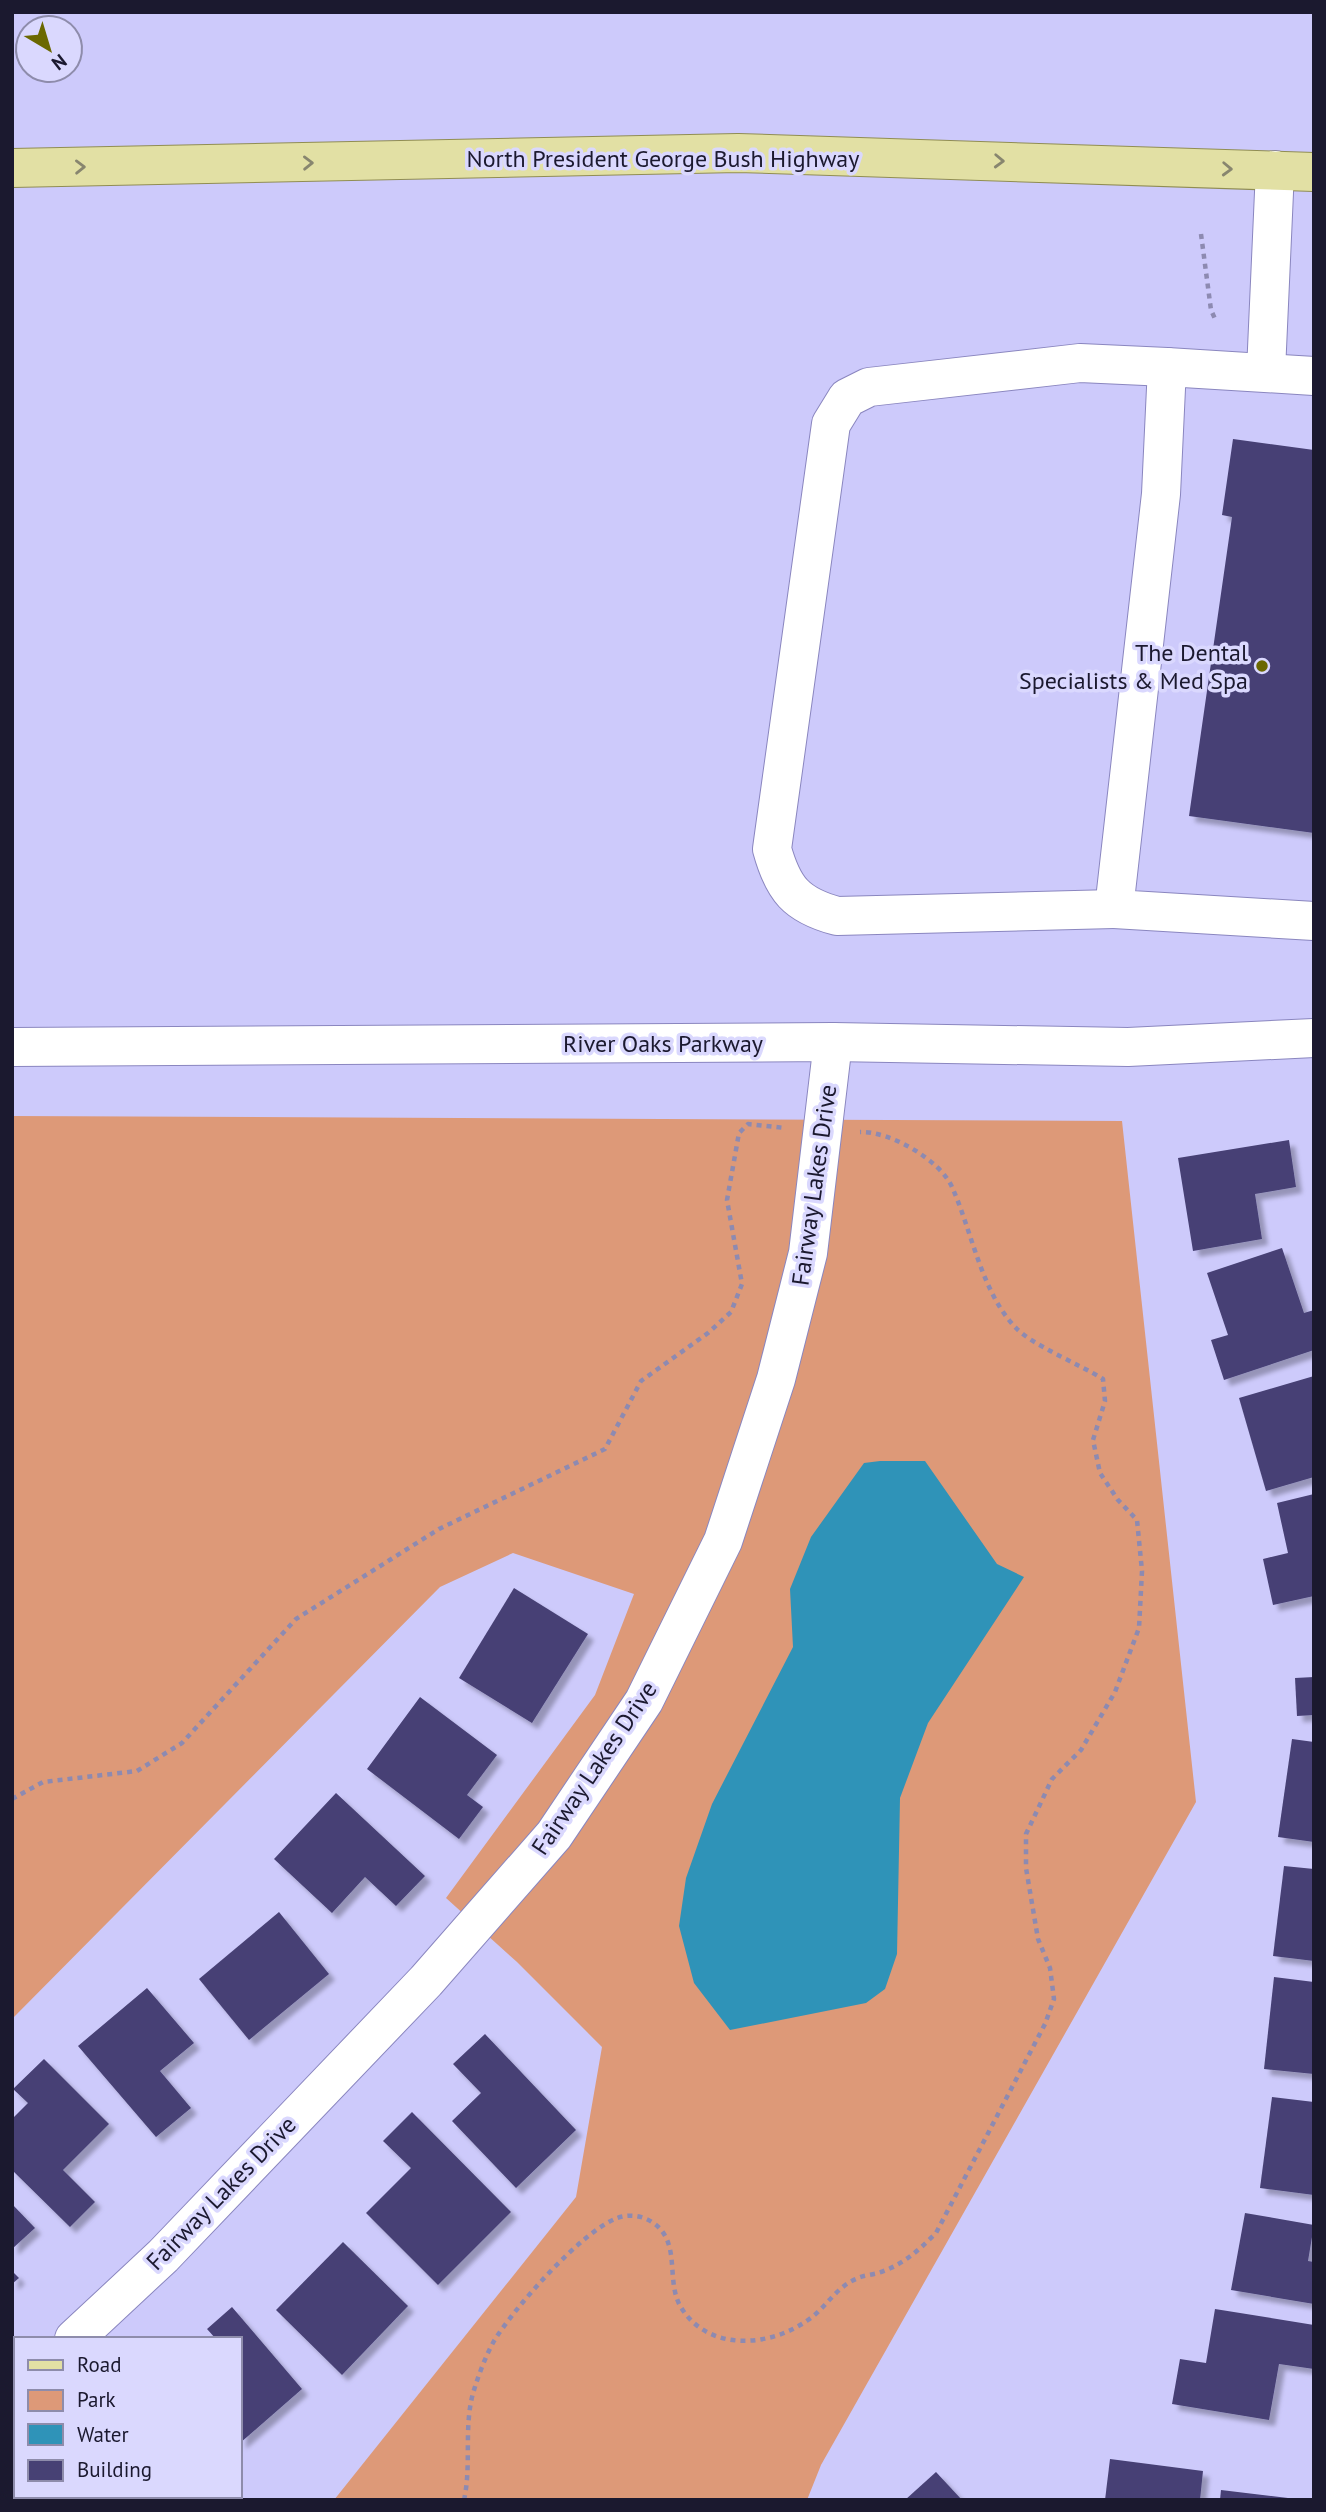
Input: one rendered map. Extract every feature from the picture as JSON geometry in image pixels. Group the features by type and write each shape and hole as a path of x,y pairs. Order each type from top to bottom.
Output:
{"main road":[{"name":"North President George Bush Highway","path":"12,168 738,153 1314,172"}],"street":[{"path":"1266,371 1275,170"},
{"path":"1314,376 1266,371 1080,363 869,387 847,398 831,424 772,849 778,871 793,895 812,909 837,916 1114,909 1314,921"},
{"path":"1114,909 1161,494 1167,366"},
{"name":"River Oaks Parkway","path":"12,1047 833,1042 1128,1047 1314,1038"},
{"name":"Fairway Lakes Drive","path":"76,2337 163,2256 426,1981 554,1835 644,1701 723,1541 776,1379 808,1253 833,1042"}],"path":[{"path":"1201,234 1211,310 1216,321"},
{"path":"12,1799 43,1783 137,1772 182,1743 296,1619 439,1529 605,1449 641,1381 708,1333 731,1312 742,1284 726,1200 738,1133 748,1124 824,1132 872,1131 911,1145 951,1184 992,1289 1016,1329 1103,1379 1105,1401 1093,1440 1100,1473 1118,1500 1137,1520 1142,1572 1139,1628 1115,1692 1081,1750 1052,1779 1026,1835 1026,1868 1038,1939 1049,1968 1054,1999 1045,2024 936,2233 909,2259 880,2273 856,2278 836,2291 810,2319 789,2332 764,2340 732,2342 705,2333 681,2308 667,2238 653,2222 634,2215 616,2218 573,2250 529,2294 493,2342 473,2392 468,2441 470,2473 464,2500"}],"green space":[{"path":"12,1116 1122,1121 1196,1802 821,2465 807,2500 334,2500 576,2197 602,2047 517,1962 446,1898 595,1695 634,1594 513,1553 440,1587 12,2019"}],"water":[{"path":"925,1461 997,1564 1024,1577 928,1723 900,1798 897,1954 885,1989 866,2003 730,2030 694,1983 679,1926 686,1878 712,1804 793,1647 790,1589 811,1537 864,1463"}],"building":[{"name":"The Dental Specialists & Med Spa","path":"1233,439 1314,450 1314,833 1189,816 1232,517 1222,515"},
{"path":"1289,1140 1296,1187 1255,1194 1262,1239 1193,1251 1178,1158"},
{"path":"1282,1248 1304,1313 1314,1310 1314,1350 1224,1380 1211,1340 1228,1335 1207,1273"},
{"path":"1314,1376 1314,1477 1266,1491 1239,1398"},
{"path":"1314,1494 1314,1596 1273,1605 1263,1559 1288,1553 1277,1503"},
{"path":"514,1588 588,1634 532,1723 459,1678"},
{"path":"1314,1677 1314,1715 1297,1716 1295,1678"},
{"path":"420,1697 497,1755 467,1795 483,1807 459,1839 367,1769"},
{"path":"1292,1739 1314,1742 1314,1842 1278,1837"},
{"path":"336,1793 425,1876 396,1906 365,1877 332,1913 274,1859"},
{"path":"1284,1866 1314,1869 1314,1961 1273,1956"},
{"path":"279,1912 329,1974 249,2040 199,1979"},
{"path":"1274,1977 1314,1982 1314,2074 1264,2069"},
{"path":"147,1988 194,2043 160,2071 191,2108 156,2137 78,2046"},
{"path":"485,2034 576,2130 516,2188 452,2121 481,2093 453,2064"},
{"path":"44,2059 109,2124 63,2170 95,2202 70,2227 12,2170 12,2119 28,2103 13,2089"},
{"path":"1272,2097 1314,2102 1314,2195 1260,2188"},
{"path":"412,2112 511,2212 438,2285 366,2213 411,2168 383,2141"},
{"path":"12,2204 35,2228 12,2249"},
{"path":"1245,2213 1314,2225 1308,2261 1314,2262 1314,2304 1231,2290"},
{"path":"343,2242 408,2306 342,2375 276,2310"},
{"path":"12,2271 19,2278 12,2284"},
{"path":"232,2307 302,2389 242,2441 242,2337 214,2337 207,2329"},
{"path":"1215,2309 1314,2325 1314,2369 1279,2364 1269,2420 1172,2404 1180,2359 1206,2363"},
{"path":"1110,2459 1203,2471 1200,2500 1105,2500"},
{"path":"936,2472 962,2500 905,2500"},
{"path":"1221,2490 1288,2498 1288,2500 1220,2500"},
{"path":"44,2498 46,2500 21,2500"},
{"path":"90,2498 210,2498 209,2500"}],"place":[{"name":"The Dental Specialists & Med Spa","path":"1262,666"}]}
